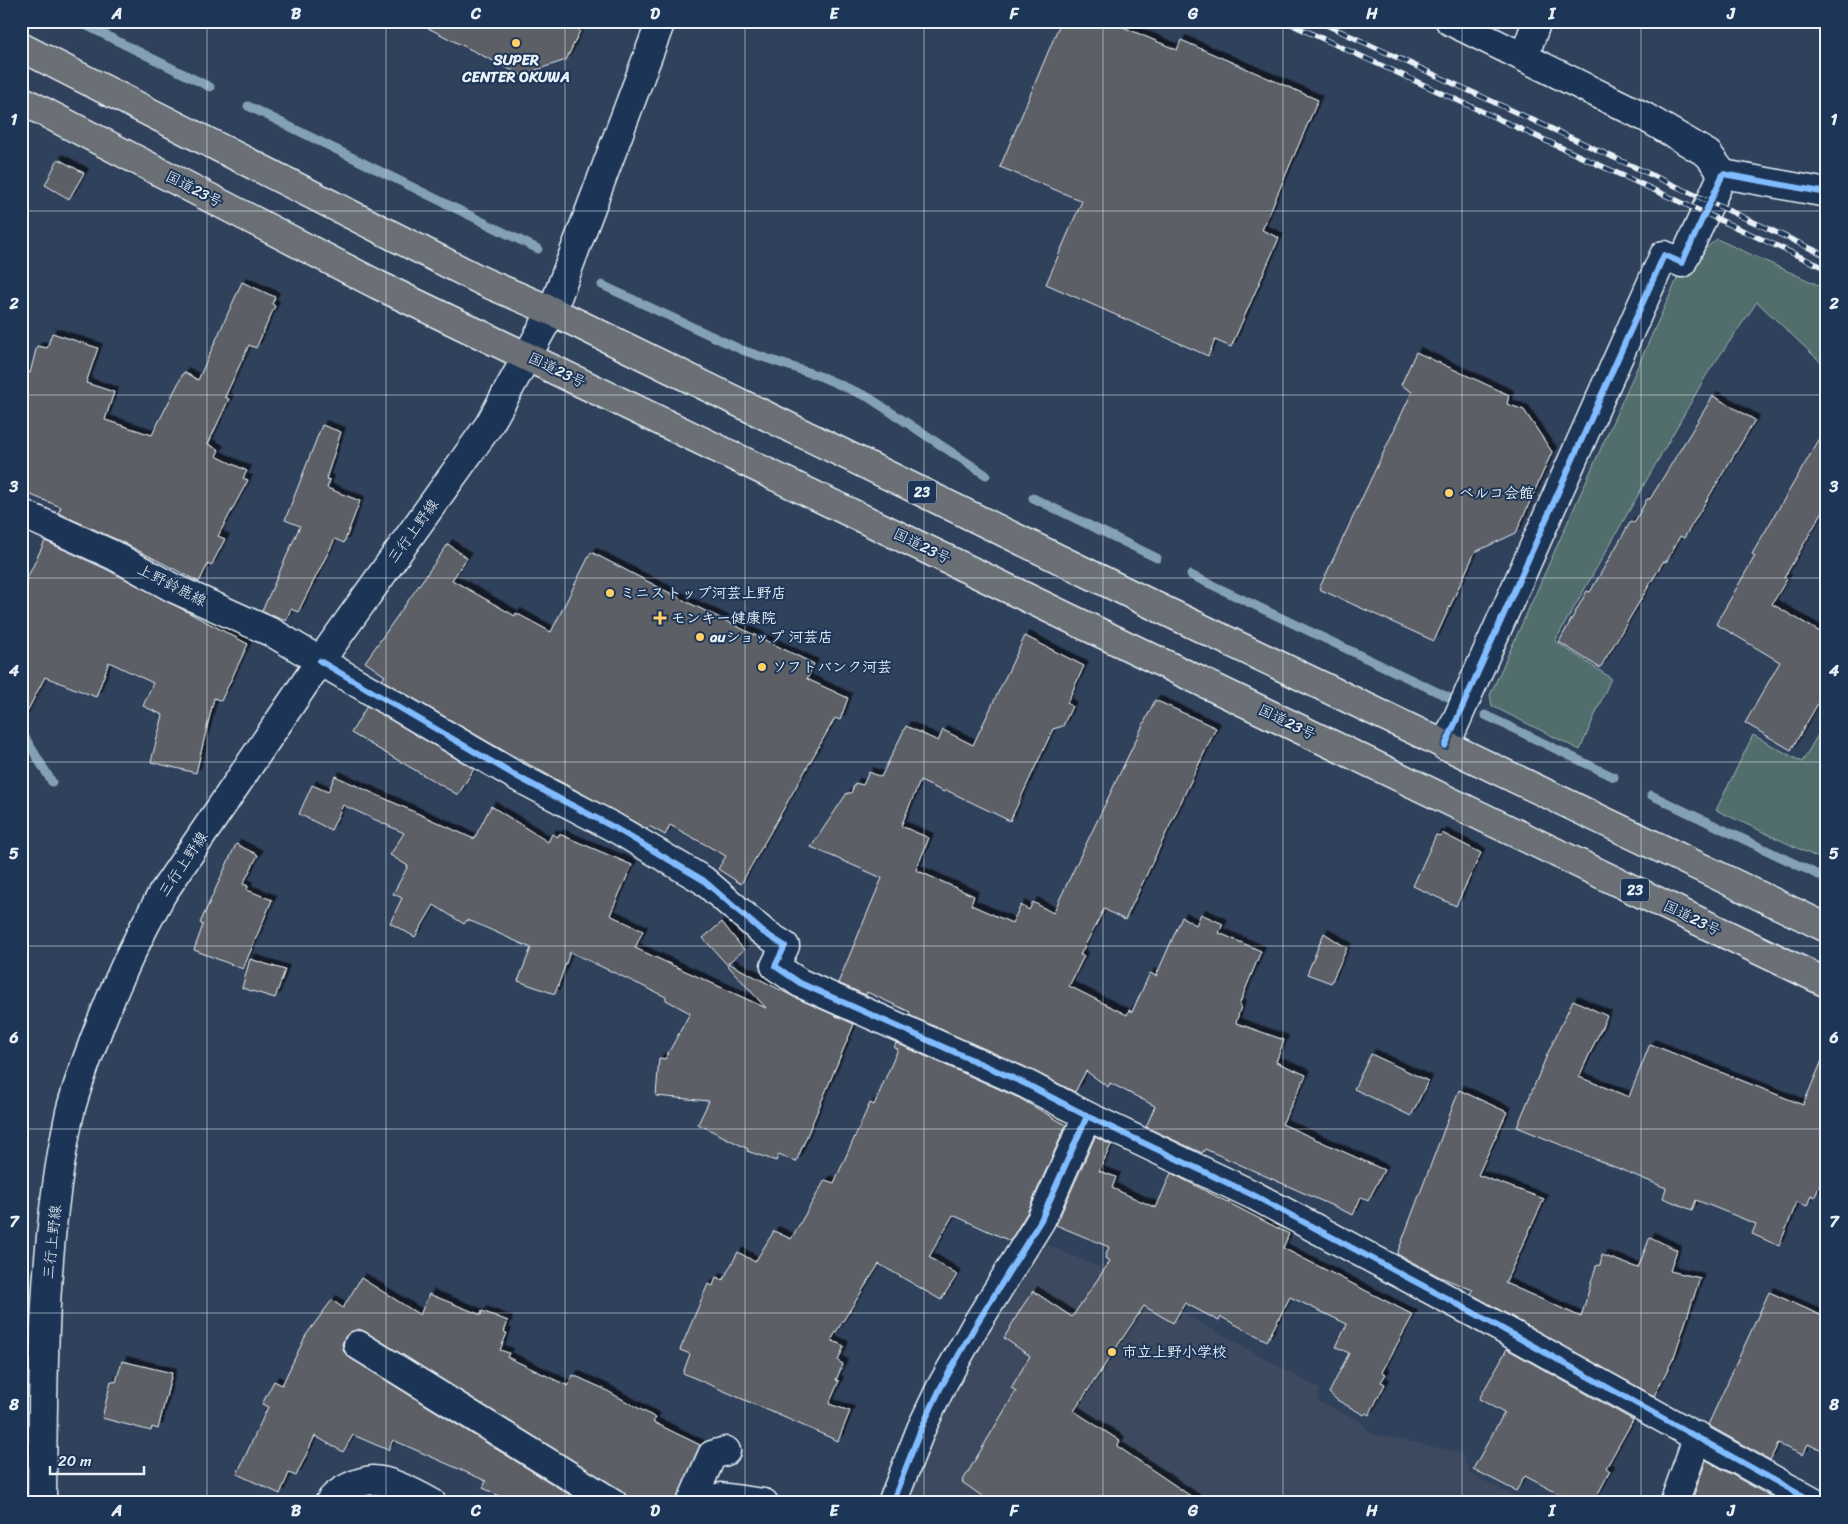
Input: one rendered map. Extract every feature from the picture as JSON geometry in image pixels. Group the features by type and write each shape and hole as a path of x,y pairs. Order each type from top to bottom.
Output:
{"highway":[{"name":"23","path":"21,46 484,282 552,311 1445,746 1621,828 1827,928"},
{"name":"国道23号","path":"21,100 378,285 1827,983"}],"street":[{"name":"三行上野線","path":"42,1503 48,1278 58,1187 71,1111 84,1068 125,963 158,900 320,661 489,425 552,311 662,21"},
{"path":"1450,21 1594,90 1669,131 1708,154 1723,174 1827,193"},
{"path":"1524,57 1537,21"},
{"path":"1445,746 1664,255 1682,263 1723,174"},
{"name":"上野鈴鹿線","path":"21,513 113,555 173,588 273,633 516,776 615,828 702,880 763,932 785,946 775,966 800,983 1017,1080 1087,1116"},
{"path":"892,1503 918,1437 941,1387 974,1328 1041,1220 1087,1116 1255,1196 1474,1313 1698,1436 1754,1470 1815,1503"},
{"path":"358,1346 613,1503"},
{"path":"1674,1503 1698,1436"},
{"path":"691,1503 712,1455 726,1451"},
{"path":"329,1503 332,1498 352,1486 374,1480 408,1491 432,1503"},
{"path":"718,1503 721,1497 764,1503"}],"shaded area":[{"name":"市立上野小学校","path":"1040,1242 1106,1270 1320,1389 1317,1401 1362,1422 1370,1433 1462,1453 1470,1473 1527,1503 902,1503 948,1391"}],"green space":[{"path":"1717,239 1827,289 1827,368 1757,302 1707,374 1555,641 1611,678 1580,750 1492,706 1490,695 1682,268"},
{"path":"1827,719 1827,862 1716,810 1753,735 1802,762"}],"building":[{"name":"SUPER CENTER OKUWA","path":"414,21 568,21 580,31 566,60 521,75"},
{"path":"1061,21 1109,21 1177,50 1181,40 1318,100 1262,230 1279,238 1231,347 1215,340 1208,356 1046,284 1082,201 1000,167"},
{"path":"58,159 84,173 69,199 45,185"},
{"path":"242,282 275,297 272,304 275,306 256,348 249,345 225,397 229,399 208,444 219,450 216,456 247,471 243,478 248,480 218,536 225,539 211,566 208,564 199,582 120,541 58,513 61,507 21,491 21,371 30,373 37,346 47,348 52,333 98,348 86,383 114,392 105,420 152,435 184,372 198,380"},
{"name":"ベルコ会館","path":"1416,352 1509,395 1507,404 1524,410 1552,452 1516,533 1475,552 1434,641 1319,589 1412,392 1401,385"},
{"path":"1713,396 1755,420 1684,538 1680,536 1667,561 1663,562 1600,668 1559,642 1587,591 1590,592 1631,521 1634,523 1647,499 1650,499"},
{"path":"322,425 341,432 326,479 330,480 327,488 360,501 344,543 335,539 298,612 291,609 286,621 262,611 300,526 285,520"},
{"path":"1827,426 1827,504 1784,578 1787,579 1772,604 1827,636 1827,688 1791,750 1745,723 1780,662 1716,624 1755,556 1752,554"},
{"path":"45,541 106,569 248,644 221,701 214,698 196,773 151,762 163,715 143,706 153,683 109,662 96,697 45,677 21,723 21,591"},
{"path":"448,544 467,558 452,580 515,616 516,613 551,632 591,552 689,603 814,664 807,679 848,698 840,720 835,718 741,884 718,869 726,856 670,825 665,835 649,826 647,829 490,743 382,680 385,676 365,662"},
{"path":"1025,636 1084,666 1067,703 1072,706 1063,726 1053,729 1010,821 946,790 944,792 920,781 901,826 929,838 916,870 974,896 971,905 1012,923 1021,905 1029,910 1033,902 1053,913 1155,700 1216,728 1125,920 1104,909 1080,955 1084,956 1069,986 1127,1015 1129,1010 1132,1012 1150,973 1156,976 1182,917 1196,925 1201,914 1223,924 1219,933 1261,951 1239,1005 1241,1006 1236,1023 1284,1040 1276,1062 1306,1075 1282,1124 1384,1170 1368,1201 1361,1197 1353,1215 1205,1149 1202,1153 1146,1127 1155,1106 1110,1083 1108,1087 1086,1071 1075,1092 1032,1070 909,1015 910,1012 867,992 866,995 838,983 882,878 811,847 847,793 851,793 855,783 863,785 869,772 881,777 906,726 938,741 943,730 973,745"},
{"path":"367,706 474,769 458,795 351,733"},
{"path":"335,776 474,839 491,806 548,842 552,834 558,837 559,834 632,865 610,915 643,931 635,948 766,1008 703,938 722,922 744,950 728,963 794,997 854,1024 796,1162 779,1154 776,1161 747,1151 748,1149 698,1124 709,1101 656,1096 659,1058 665,1059 690,1013 666,1000 666,997 570,952 555,994 518,981 531,948 473,922 467,920 464,924 434,905 415,937 390,923 402,898 393,894 408,866 390,855 404,833 343,805 331,830 299,814 312,785 328,792"},
{"path":"1442,833 1481,853 1456,906 1413,886 1436,835 1441,836"},
{"path":"236,844 258,855 243,884 248,886 247,890 272,900 243,969 194,950 203,925 200,923"},
{"path":"1324,933 1347,948 1331,983 1307,974"},
{"path":"250,959 285,970 275,998 242,988"},
{"path":"1573,1000 1607,1016 1579,1077 1629,1097 1650,1044 1803,1105 1827,1049 1827,1166 1815,1197 1811,1195 1807,1206 1797,1202 1779,1246 1752,1234 1756,1224 1696,1200 1692,1210 1663,1198 1666,1188 1517,1127 1547,1055"},
{"path":"896,1043 1019,1098 1066,1125 1027,1213 1010,1241 953,1215 929,1257 957,1275 941,1300 879,1264 831,1340 844,1346 838,1361 843,1364 836,1380 839,1381 829,1404 850,1411 838,1441 683,1373 690,1354 680,1350 708,1284 713,1286 716,1277 723,1280 738,1252 755,1262 774,1231 791,1239 825,1180 834,1183 870,1103 874,1105 898,1049 894,1048"},
{"path":"1371,1054 1428,1081 1411,1116 1354,1089"},
{"path":"1459,1090 1507,1112 1478,1175 1544,1199 1505,1283 1581,1317 1596,1266 1600,1265 1602,1255 1638,1268 1650,1237 1677,1250 1670,1271 1700,1278 1674,1357 1654,1396 1471,1294 1473,1290 1440,1277 1397,1254"},
{"path":"1095,1137 1111,1145 1099,1171 1116,1177 1112,1188 1156,1208 1171,1173 1289,1234 1283,1248 1413,1315 1382,1372 1386,1374 1381,1382 1385,1384 1369,1415 1366,1413 1364,1415 1337,1400 1329,1393 1349,1353 1336,1347 1347,1324 1290,1297 1267,1341 1221,1317 1219,1321 1185,1303 1173,1323 1144,1306 1074,1411 1120,1441 1117,1446 1201,1503 992,1503 962,1482 1016,1391 1011,1388 1030,1356 1004,1338 1022,1307 1033,1291 1072,1317 1110,1261 1105,1258 1109,1247 1056,1225"},
{"path":"361,1278 420,1315 429,1294 481,1315 482,1311 508,1321 504,1332 507,1333 500,1350 509,1353 507,1357 568,1386 573,1375 602,1388 656,1418 653,1422 700,1445 676,1503 637,1503 627,1498 621,1490 359,1329 350,1332 342,1344 344,1352 350,1358 583,1503 514,1503 483,1488 486,1481 393,1440 388,1450 353,1435 343,1452 315,1436 296,1476 289,1473 280,1494 237,1474 268,1407 262,1404 274,1381 282,1385 306,1335 332,1300 343,1308"},
{"path":"1769,1292 1827,1318 1827,1452 1808,1444 1803,1455 1778,1444 1770,1460 1708,1425"},
{"path":"1507,1349 1633,1420 1606,1468 1610,1471 1593,1503 1576,1503 1525,1476 1516,1491 1473,1469 1504,1413 1479,1399"},
{"path":"122,1361 172,1373 158,1429 152,1427 151,1431 102,1418 111,1381 116,1382"},
{"path":"1706,1460 1782,1503 1691,1503"}],"waterway":[{"path":"77,21 210,87"},
{"path":"248,106 538,249"},
{"path":"602,285 742,350 822,377 868,397 986,475"},
{"path":"1033,498 1157,558"},
{"path":"1191,575 1450,698"},
{"path":"1485,715 1614,777"},
{"path":"21,731 52,782"},
{"path":"1651,795 1827,879"}],"railway":[{"path":"1284,21 1827,269"},
{"path":"1318,21 1827,256"}],"cycle path":[{"path":"1445,746 1664,255 1682,263 1723,174 1827,193"},
{"path":"320,661 516,776 615,828 703,880 763,932 785,946 775,966 800,983 1026,1084 1087,1116 1255,1196 1474,1313 1815,1503"},
{"path":"892,1503 921,1429 941,1387 974,1328 1041,1220 1087,1116"}],"place":[{"name":"SUPER CENTER OKUWA","path":"516,43"},
{"name":"ベルコ会館","path":"1449,493"},
{"name":"ミニストップ河芸上野店","path":"610,593"},
{"name":"モンキー健康院","path":"660,618"},
{"name":"auショップ 河芸店","path":"700,637"},
{"name":"ソフトバンク河芸","path":"762,667"},
{"name":"市立上野小学校","path":"1112,1352"}]}
